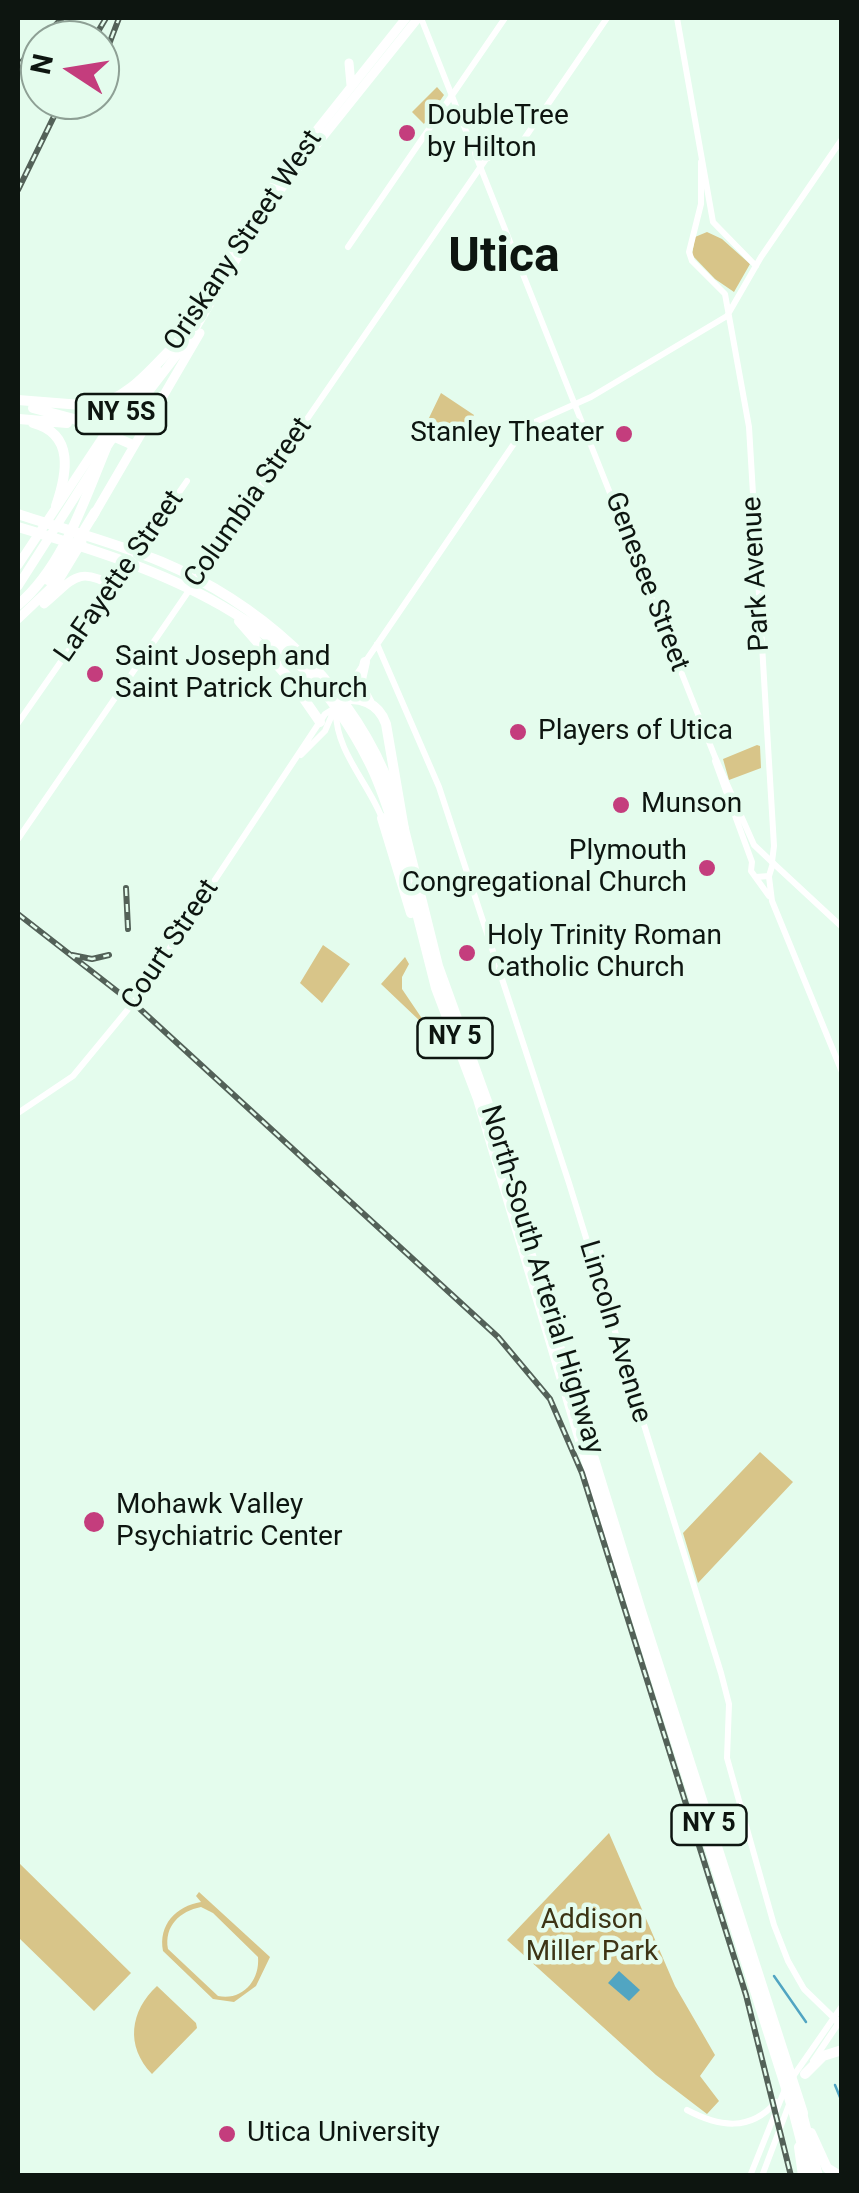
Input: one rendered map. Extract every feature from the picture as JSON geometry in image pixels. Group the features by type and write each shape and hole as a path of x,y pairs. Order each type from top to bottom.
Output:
{"highway":[{"path":"18,402 105,404 123,395 178,342"},
{"path":"18,402 132,447"},
{"path":"18,420 56,421 98,431"},
{"path":"18,420 49,429 61,443 66,472 56,506"},
{"path":"18,606 39,584 60,551 113,442"},
{"path":"18,606 32,597 62,564 95,512"},
{"name":"North-South Arterial Highway","path":"18,514 25,525 86,549 119,553"},
{"name":"North-South Arterial Highway","path":"25,525 94,538 119,553 204,588 258,618 316,676 383,770 404,829 446,991 489,1108 818,2176"},
{"name":"North-South Arterial Highway","path":"204,588 316,676"},
{"path":"228,609 293,683 322,727"},
{"path":"365,662 360,684 370,704"},
{"path":"293,683 312,697 336,705 353,698 370,704 384,716 404,829"},
{"name":"North-South Arterial Highway","path":"352,725 399,842 436,988 478,1099 632,1605 797,2108 806,2176"},
{"path":"382,818 436,988"},
{"path":"803,2068 842,2050"},
{"path":"797,2108 823,2162 840,2176"}],"main road":[{"path":"351,95 361,75 406,18"},
{"name":"Oriskany Street West","path":"18,565 109,428 178,342 277,180 419,18"},
{"path":"349,63 351,95"},
{"name":"Oriskany Street West","path":"18,586 204,314 270,204 351,95"},
{"path":"18,621 59,580 77,552 95,512 202,330 204,314"},
{"path":"18,621 35,612 75,577 95,576 114,587"}],"street":[{"name":"Genesee Street","path":"419,18 715,757 754,844 768,859"},
{"path":"348,247 506,18"},
{"path":"481,168 486,159 522,142 607,18"},
{"path":"677,18 713,222 756,266"},
{"path":"729,312 842,140"},
{"path":"701,162 700,204 690,258 738,297"},
{"name":"Columbia Street","path":"18,839 481,168"},
{"name":"Park Avenue","path":"719,285 729,312 751,452 772,837 769,875"},
{"name":"Court Street","path":"18,1113 73,1076 128,1010 526,426 681,345 729,312"},
{"name":"LaFayette Street","path":"18,722 187,481"},
{"name":"Lincoln Avenue","path":"377,644 439,787 563,1166 725,1685 730,1704 727,1758 774,1925 804,1989 839,2022"},
{"path":"336,705 342,749"},
{"path":"322,727 370,790 382,818"},
{"name":"Genesee Street","path":"715,757 756,876"},
{"path":"752,862 768,859 842,927"},
{"path":"794,881 775,873 756,876 772,902 842,1072"},
{"path":"769,875 772,902"},
{"path":"686,2110 724,2125 757,2118 772,2107 839,2022 842,2006"},
{"path":"762,2176 803,2068 839,2022"},
{"path":"750,2176 783,2093"}],"green space":[{"path":"437,87 444,95 424,124 412,112"},
{"path":"707,232 722,239 750,264 734,292 692,255 695,237"},
{"path":"441,393 474,415 458,441 428,420"},
{"path":"757,745 761,768 729,780 723,759"},
{"path":"323,945 350,964 322,1003 300,983"},
{"path":"405,957 409,964 402,977 402,989 421,1022 381,984"},
{"path":"760,1452 793,1482 698,1583 683,1533"},
{"name":"Addison Miller Park","path":"609,1833 675,1986 715,2055 700,2076 719,2101 707,2114 656,2075 507,1940"},
{"path":"18,1862 131,1973 94,2011 18,1937"},
{"path":"199,1892 270,1957 256,1986 234,2002 213,1999 163,1951 166,1925 177,1912 201,1902 196,1896","holes":["201,1907 213,1913 258,1957 253,1981 242,1992 227,1997 218,1996 168,1949 171,1927 180,1916"]},
{"path":"157,1986 197,2028 152,2074 138,2052 134,2029 141,2006"}],"water":[{"path":"619,1971 640,1990 629,2001 608,1983"}],"waterway":[{"path":"774,1976 806,2022"},
{"path":"835,2085 842,2102"}],"railway":[{"path":"18,190 52,120"},
{"path":"126,888 128,929"},
{"path":"18,914 140,1009 498,1337 550,1399 582,1473 746,1995 791,2176"},
{"path":"72,955 92,959 109,955"}],"place":[{"name":"DoubleTree by Hilton","path":"407,133"},
{"name":"Stanley Theater","path":"624,434"},
{"name":"Saint Joseph and Saint Patrick Church","path":"95,674"},
{"name":"Players of Utica","path":"518,732"},
{"name":"Munson","path":"621,805"},
{"name":"Plymouth Congregational Church","path":"707,868"},
{"name":"Holy Trinity Roman Catholic Church","path":"467,953"},
{"name":"Mohawk Valley Psychiatric Center","path":"94,1522"},
{"name":"Utica University","path":"227,2134"}],"district":[{"name":"Utica","path":"504,259"}]}
